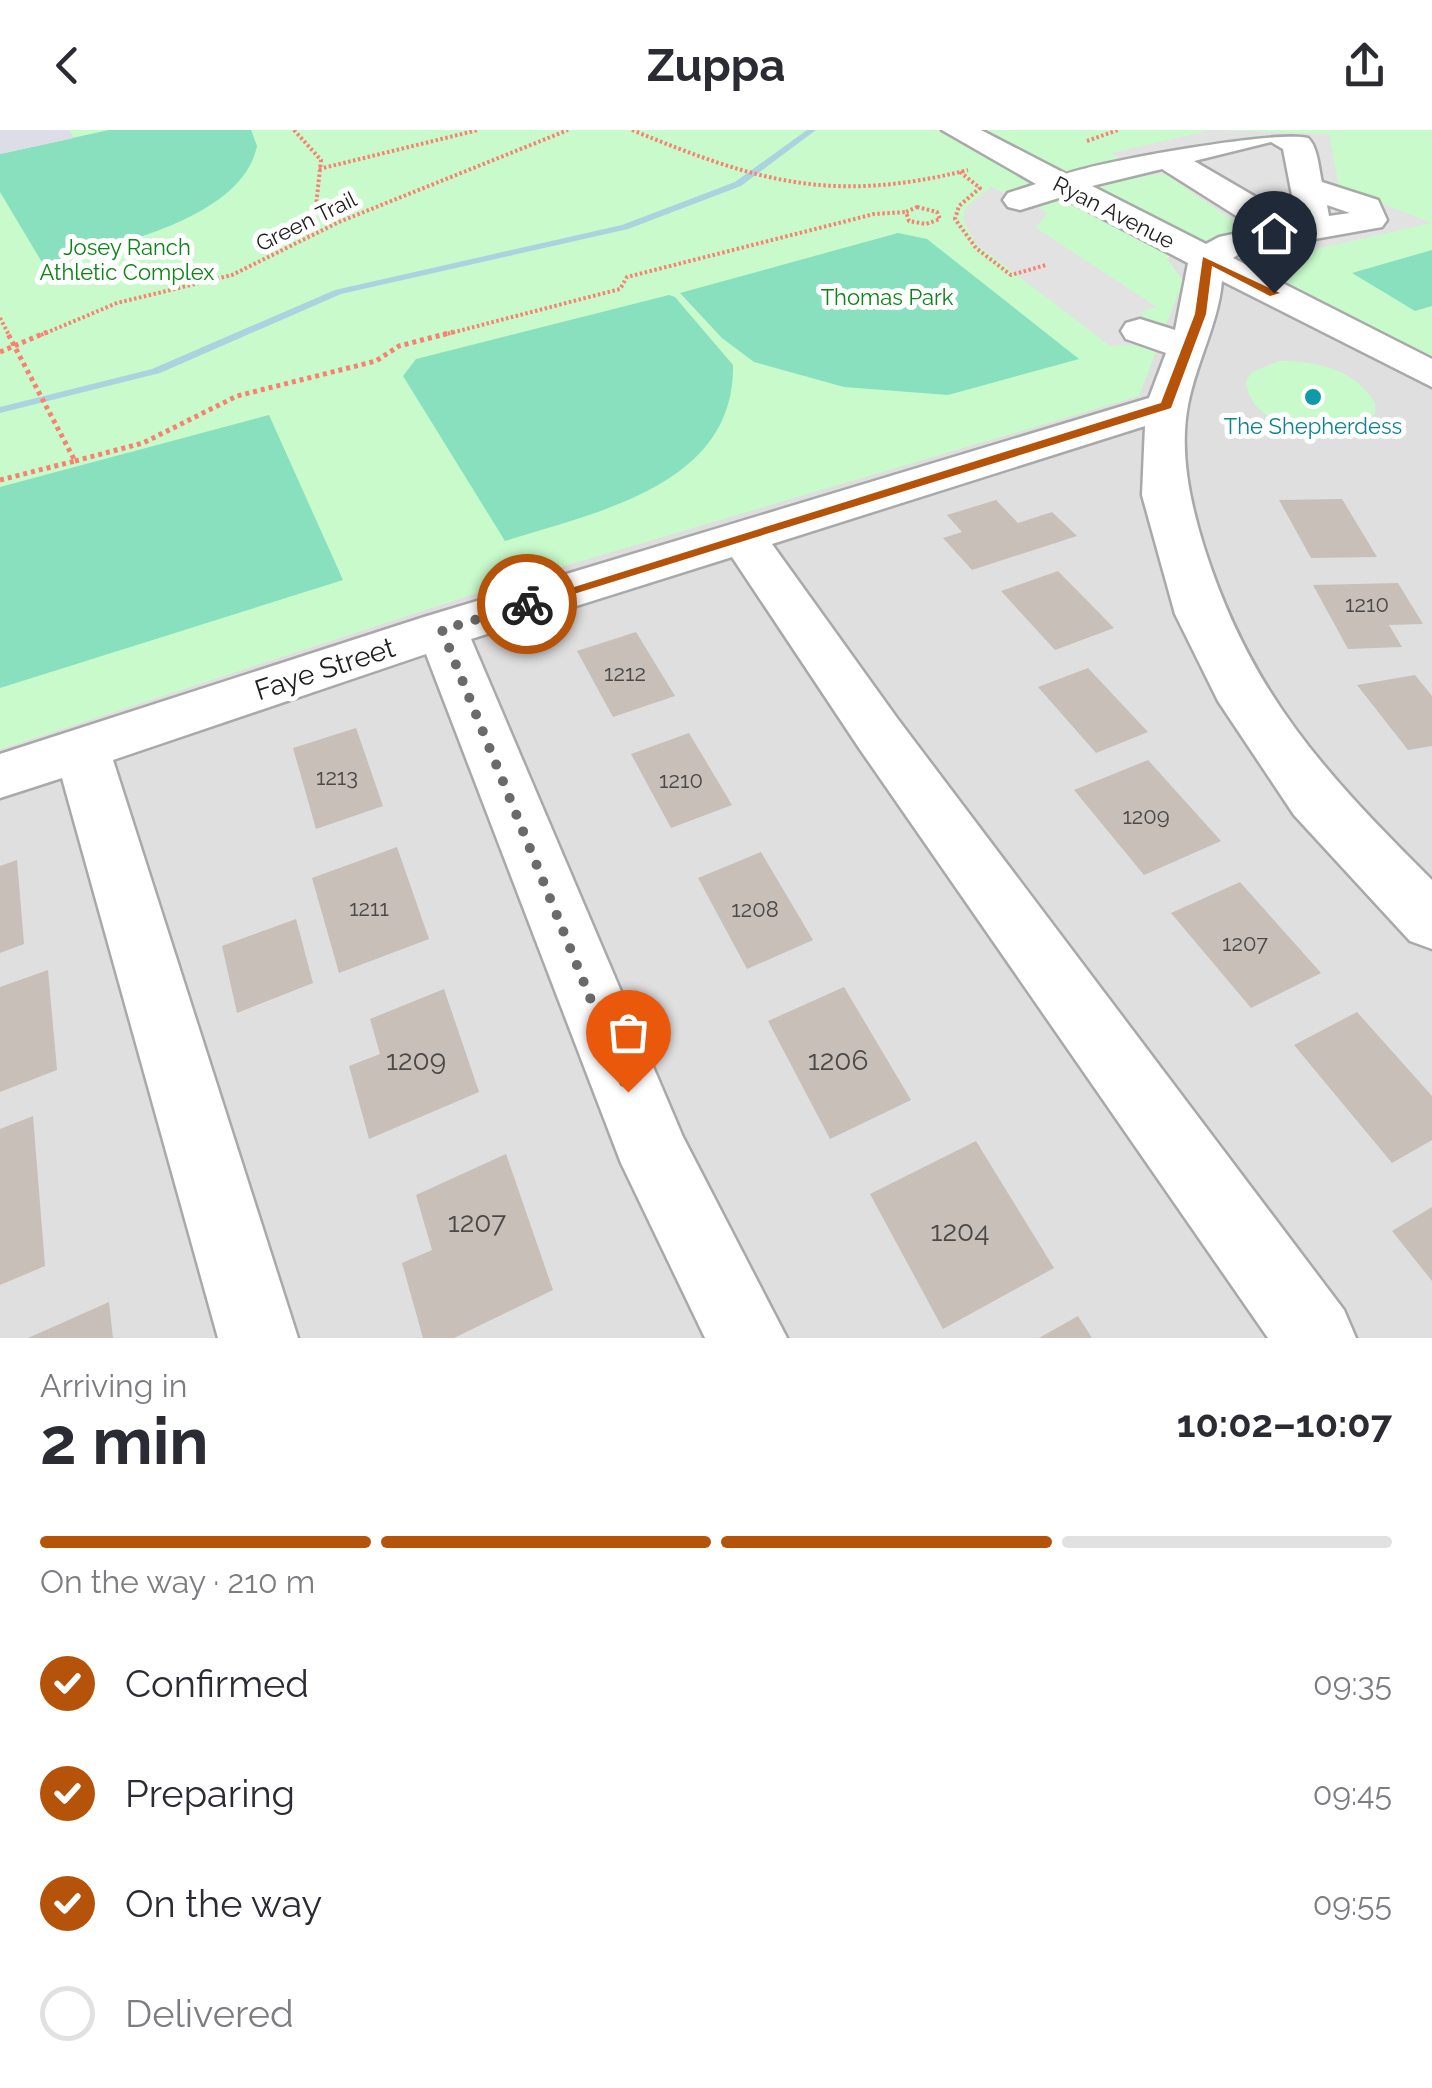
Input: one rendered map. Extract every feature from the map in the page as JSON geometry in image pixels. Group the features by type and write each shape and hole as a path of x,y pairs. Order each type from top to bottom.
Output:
{"street":[{"name":"Ryan Avenue","path":"957,130 1432,375"},
{"path":"1020,200 1090,176 1275,132 1298,145 1307,188 1301,231"},
{"path":"1167,158 1301,231"},
{"path":"1307,188 1366,207 1370,220 1231,244 1207,260 1194,330 1167,406 1164,495 1200,614 1245,701 1314,799 1432,922"},
{"path":"1140,331 1194,330 1247,308 1308,310"},
{"name":"Faye Street","path":"0,776 442,630 1167,406"},
{"path":"742,537 878,733 1316,1338"},
{"path":"442,630 657,1163 747,1338"},
{"path":"82,749 258,1338"}],"path":[{"path":"294,130 318,154 320,169 306,238"},
{"path":"320,169 478,130"},
{"name":"Green Trail","path":"0,352 117,303 232,275 306,238 568,130"},
{"path":"631,130 765,174 821,187 873,190 1118,130"},
{"path":"956,218 960,206 980,188 959,172"},
{"path":"0,480 143,443 236,396 376,361 399,346 620,289 626,276 874,214 922,207 940,217"},
{"path":"906,212 906,218 920,224 940,217 963,219"},
{"path":"956,218 976,248 1011,275 1046,265"},
{"path":"0,318 75,461"}],"shaded area":[{"path":"0,130 69,130 74,138 0,154"},
{"path":"1211,130 1329,134 1339,187 1432,223 1302,252 1286,244 1271,247 1165,174 1143,176 1111,153"},
{"path":"991,187 1048,212 1036,228 1157,307 1141,312 1145,318 1134,345 1110,346 975,243 963,219 966,207"},
{"path":"1199,242 1432,358 1432,1338 0,1338 0,749 504,584"}],"green space":[{"name":"Thomas Park","path":"0,130 1432,130 1432,358 1199,242 1166,257 1183,281 1139,396 504,584 0,749"},
{"path":"109,130 251,130 257,146 246,172 226,194 199,212 134,239 43,264 0,192 0,154"},
{"path":"898,233 927,239 1079,359 948,395 844,387 754,362 722,338 680,293"},
{"path":"1432,250 1432,306 1415,311 1352,273"},
{"path":"669,295 675,297 733,365 728,406 711,439 686,466 654,488 579,518 505,541 403,376 416,359"},
{"path":"1279,361 1320,365 1346,375 1367,391 1375,403 1375,414 1342,430 1300,429 1280,422 1263,412 1251,398 1246,381 1252,372"},
{"path":"269,415 343,580 0,688 0,487"}],"building":[{"path":"1342,499 1377,557 1311,558 1279,500"},
{"path":"996,500 1018,523 1052,512 1077,536 972,570 943,538 962,532 947,515"},
{"path":"1058,571 1114,628 1055,650 1001,591"},
{"path":"1398,583 1423,624 1389,625 1402,647 1348,649 1313,585"},
{"path":"636,632 675,696 613,717 577,651"},
{"path":"1088,668 1148,732 1096,753 1038,687"},
{"path":"1415,675 1432,696 1432,746 1408,750 1357,685"},
{"path":"356,728 383,806 316,829 293,748"},
{"path":"689,733 732,805 671,828 631,754"},
{"path":"1148,760 1221,841 1144,875 1074,790"},
{"path":"397,847 429,939 339,973 312,878"},
{"path":"761,852 813,940 747,969 698,878"},
{"path":"17,860 24,944 0,953 0,866"},
{"path":"1240,882 1321,973 1251,1008 1171,913"},
{"path":"296,919 313,983 237,1013 222,946"},
{"path":"48,970 57,1070 0,1092 0,987"},
{"path":"844,987 911,1100 830,1139 768,1021"},
{"path":"444,989 479,1092 369,1139 349,1066 380,1054 370,1019"},
{"path":"1357,1012 1432,1096 1432,1140 1392,1163 1294,1045"},
{"path":"33,1116 45,1266 0,1285 0,1129"},
{"path":"976,1141 1054,1268 943,1329 870,1194"},
{"path":"506,1154 553,1290 454,1338 423,1338 402,1263 432,1250 416,1195"},
{"path":"1432,1207 1432,1281 1392,1231"},
{"path":"109,1302 113,1338 28,1338"},
{"path":"1078,1316 1092,1338 1039,1338"}],"waterway":[{"path":"0,410 156,371 338,292 625,227 738,184 812,130"}],"way so far":[{"path":"527,604 442,630 628,1092"}],"place":[{"name":"The Shepherdess","path":"1313,397"}],"route":[{"path":"527,604 1167,406 1200,314 1207,260 1274,293"}],"park label":[{"name":"Josey Ranch Athletic Complex","path":"127,260"}]}
